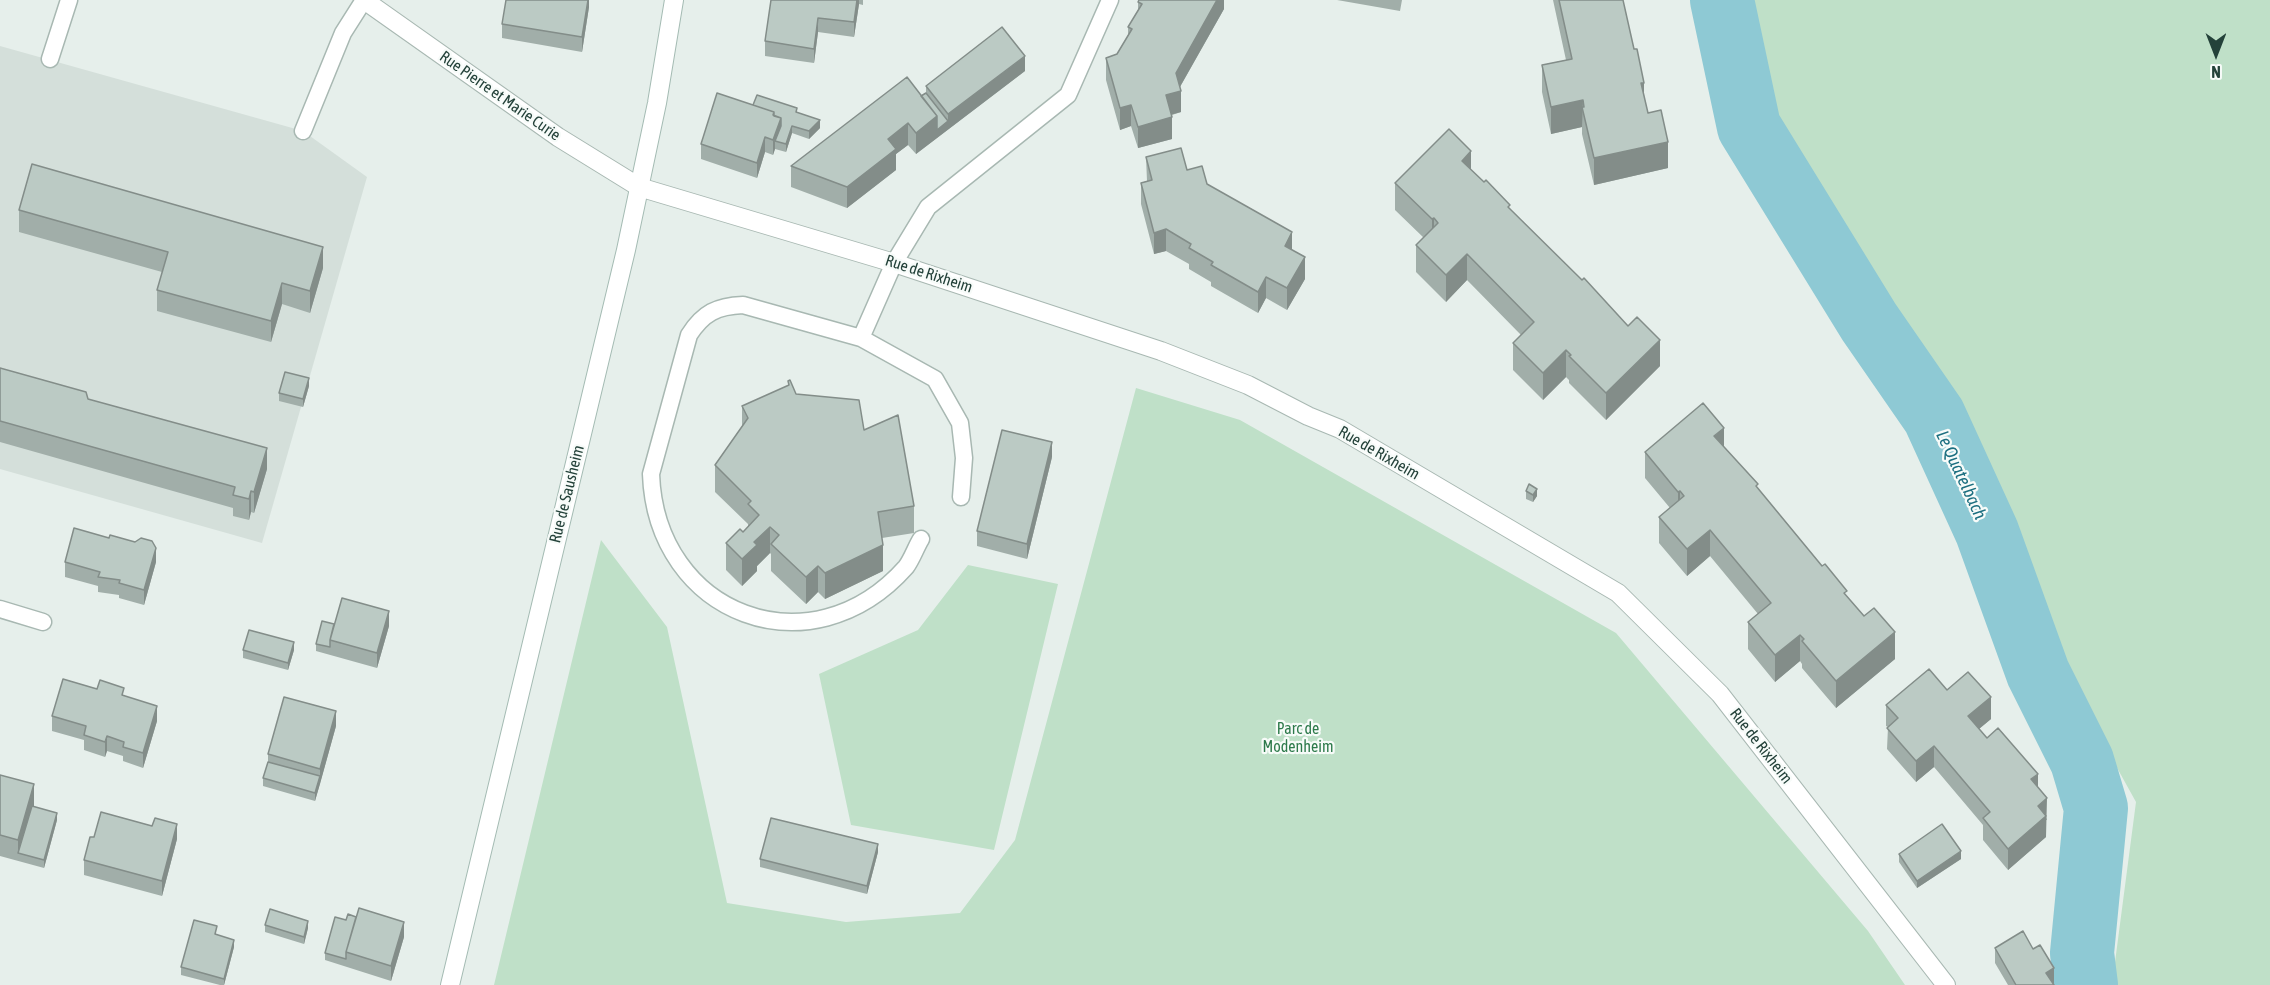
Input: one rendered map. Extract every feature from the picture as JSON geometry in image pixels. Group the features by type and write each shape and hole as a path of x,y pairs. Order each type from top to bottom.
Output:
{"street":[{"name":"Rue Pierre et Marie Curie","path":"364,0 558,137 639,187"},
{"name":"Rue de Sausheim","path":"450,985 626,250 657,103 674,0"},
{"name":"Rue de Rixheim","path":"639,187 894,262 1161,351 1248,385 1308,416 1340,429 1618,593 1720,694 1946,985"}],"lane":[{"path":"50,59 69,0"},
{"path":"303,131 343,33 364,0"},
{"path":"861,338 894,262 928,207 1068,95 1110,0"},
{"path":"921,538 907,565 873,596 836,615 797,623 767,621 736,611 708,595 672,551 660,526 652,498 651,474 689,335 697,322 724,306 742,305 861,338 935,379 960,423 964,458 961,497"},
{"path":"0,609 43,622"}],"shaded area":[{"path":"0,46 303,131 367,177 262,543 0,469"}],"green space":[{"path":"1739,0 2270,0 2270,985 2112,985 2136,802 2028,607 2009,542 1941,396 1764,122"},
{"name":"Parc de Modenheim","path":"1136,388 1240,420 1616,633 1868,931 1905,985 494,985 601,540 667,627 727,903 846,922 960,913 1015,840"},
{"path":"968,565 1058,584 994,850 851,825 819,674 918,630"}],"building":[{"path":"506,0 588,0 582,37 502,24"},
{"path":"771,0 857,0 854,22 818,18 814,49 765,41"},
{"path":"1139,0 1217,0 1176,73 1181,91 1166,95 1172,117 1138,127 1131,105 1120,108 1106,58 1117,54 1132,29 1128,27 1142,4 1138,2"},
{"path":"1559,0 1623,0 1634,49 1637,49 1644,83 1641,83 1648,113 1661,110 1668,142 1594,158 1582,107 1584,107 1583,100 1551,107 1542,65 1572,59"},
{"path":"1002,27 1025,56 948,114 926,86"},
{"path":"907,77 937,116 916,133 908,123 888,139 896,149 847,187 791,166"},
{"path":"717,93 774,112 773,115 781,118 773,140 765,137 757,163 701,144"},
{"path":"926,93 948,121 937,130 937,116 921,96"},
{"path":"757,95 797,108 796,112 820,120 809,131 792,126 786,144 775,141 781,126 781,118 774,116 774,112 753,105"},
{"path":"1449,129 1471,151 1462,161 1484,182 1486,180 1510,205 1508,207 1582,280 1584,278 1628,326 1637,317 1660,340 1606,393 1569,356 1571,355 1566,350 1543,373 1513,343 1534,322 1467,254 1446,275 1416,245 1438,223 1395,183"},
{"path":"1181,148 1187,170 1202,166 1207,184 1292,232 1285,246 1305,257 1287,288 1266,277 1258,292 1211,265 1213,262 1189,248 1191,244 1166,229 1154,233 1141,183 1152,180 1146,157"},
{"path":"32,164 323,247 310,291 282,283 271,321 157,290 168,252 19,210"},
{"path":"0,368 86,392 88,399 267,448 254,492 251,491 249,499 233,495 235,487 0,421"},
{"path":"285,372 309,378 303,399 279,393"},
{"path":"790,380 796,394 859,400 864,430 898,415 914,506 878,512 883,545 825,573 818,566 806,577 771,544 779,535 770,527 754,542 757,545 742,559 726,543 740,529 743,532 759,515 748,504 751,501 715,465 748,418 742,406 789,385"},
{"path":"1703,403 1724,428 1714,436 1758,484 1756,486 1822,566 1825,564 1847,591 1844,593 1864,616 1874,608 1895,632 1836,681 1802,641 1804,639 1800,635 1775,655 1748,622 1771,603 1710,530 1687,549 1659,517 1684,496 1680,491 1678,492 1645,452"},
{"path":"1002,430 1052,442 1027,544 977,531"},
{"path":"1529,484 1537,489 1533,495 1526,491"},
{"path":"74,528 109,538 110,535 135,542 141,538 152,541 156,548 144,590 119,583 120,580 98,577 100,572 65,562"},
{"path":"342,598 389,611 377,653 330,640"},
{"path":"322,621 334,624 330,647 316,644"},
{"path":"249,630 294,642 288,663 243,650"},
{"path":"1929,669 1947,690 1968,672 1991,697 1968,716 1987,738 1998,728 2038,774 2031,779 2047,798 2038,806 2046,816 2008,849 1983,818 1990,812 1934,746 1916,761 1887,728 1898,718 1886,705"},
{"path":"63,679 97,689 100,680 124,688 122,695 157,706 143,753 123,747 124,742 107,736 105,742 84,735 86,726 52,716"},
{"path":"284,697 336,711 320,769 268,754"},
{"path":"268,762 320,776 315,793 263,778"},
{"path":"0,775 34,784 18,840 0,835"},
{"path":"32,806 57,813 44,860 18,853"},
{"path":"101,812 152,826 155,818 177,824 162,881 84,860 90,837 94,837"},
{"path":"771,818 878,844 867,886 760,859"},
{"path":"1942,824 1961,851 1917,881 1899,854"},
{"path":"359,908 404,922 391,966 346,952"},
{"path":"270,909 308,921 304,937 265,925"},
{"path":"348,914 356,917 346,959 325,953 335,917 346,920"},
{"path":"194,920 217,926 215,934 234,940 224,979 181,967"},
{"path":"2023,931 2033,949 2040,945 2054,968 2046,973 2054,985 2016,985 1995,948"}],"waterway":[{"name":"Le Quatelbach","path":"1722,0 1749,127 1869,322 1934,416 1987,532 2038,673 2082,761 2096,808 2082,953 2086,985"}]}
